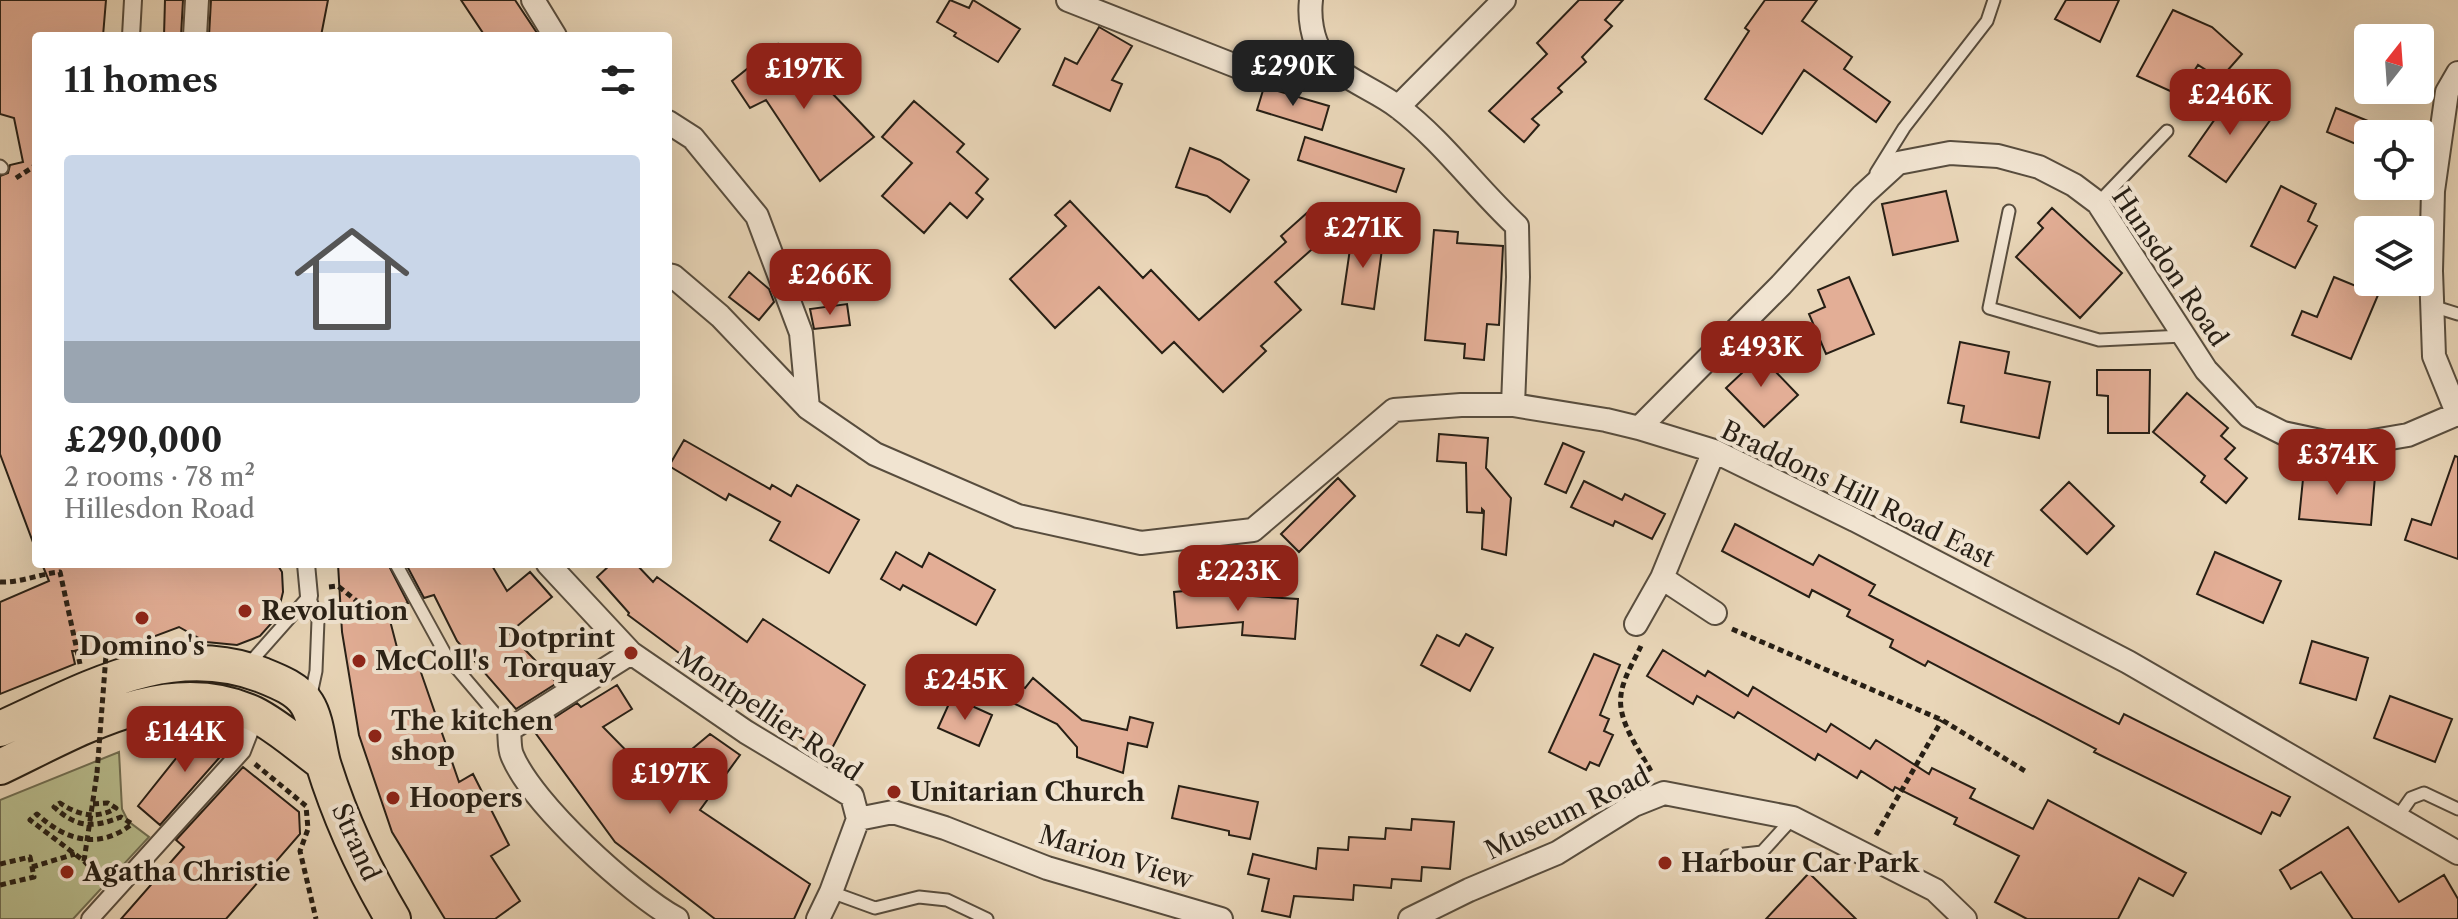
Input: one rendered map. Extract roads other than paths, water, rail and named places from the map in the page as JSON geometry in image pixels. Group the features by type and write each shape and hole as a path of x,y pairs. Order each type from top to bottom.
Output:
{"main road":[{"path":"0,729 85,688 119,664 206,663 244,669 273,679 298,693 299,713"},
{"path":"0,767 115,713 199,699 256,715 323,763"},
{"name":"Strand","path":"299,713 323,763 355,850 393,919"}],"street":[{"path":"131,32 133,0"},
{"path":"195,32 197,0"},
{"path":"533,0 553,32"},
{"path":"1068,0 1236,66 1277,73 1322,53"},
{"path":"1311,0 1311,27 1322,53 1341,71 1398,107 1431,136 1483,194 1517,226 1513,405"},
{"path":"1398,107 1504,0"},
{"path":"2458,73 2447,92 2433,191 2432,306 2434,356 2458,415"},
{"path":"672,125 693,138 757,216 801,333 808,408"},
{"name":"Hunsdon Road","path":"1639,428 1781,285 1863,195 1898,163 1950,153 1998,156 2039,167 2074,185 2098,203 2206,370 2249,416 2283,433 2344,446 2408,435 2458,415"},
{"name":"Braddons Hill Road East","path":"672,276 720,316 808,408 875,454 1018,516 1141,543 1253,530 1394,410 1513,405 1606,420 1714,451 1855,520 2128,662 2458,853"},
{"path":"1636,624 1662,578 1714,451"},
{"path":"306,568 308,592"},
{"name":"Montpellier Road","path":"552,568 631,653 746,732 852,796 858,819 818,919"},
{"path":"1662,578 1715,613"},
{"path":"631,653 509,730 511,754 545,806 653,906 677,919"},
{"path":"90,919 242,751 256,715"},
{"name":"Museum Road","path":"1410,919 1557,853 1634,805 1664,793 1793,818 1935,890 1965,919"},
{"name":"Marion View","path":"858,819 893,812 945,828 1047,868 1221,919"}],"lane":[{"path":"1863,195 1904,128 1987,21 1994,0"},
{"path":"2098,203 2167,131"},
{"path":"2009,211 1989,308 2099,340 2183,336"},
{"path":"2432,306 2458,314"},
{"path":"398,568 447,657 509,730"},
{"path":"244,669 308,592"},
{"path":"256,715 299,713 316,671 318,620 308,592"},
{"path":"2397,818 2411,798 2424,793 2458,809"},
{"path":"1727,856 1762,852 1793,818"},
{"path":"834,885 875,908 919,897 947,900 987,919"}],"place":[{"name":"Revolution","path":"245,611"},
{"name":"Domino's","path":"142,618"},
{"name":"Dotprint Torquay","path":"631,653"},
{"name":"McColl's","path":"359,661"},
{"name":"The kitchen shop","path":"375,736"},
{"name":"Unitarian Church","path":"894,792"},
{"name":"Hoopers","path":"393,798"},
{"name":"Harbour Car Park","path":"1665,863"},
{"name":"Agatha Christie","path":"67,872"}]}
